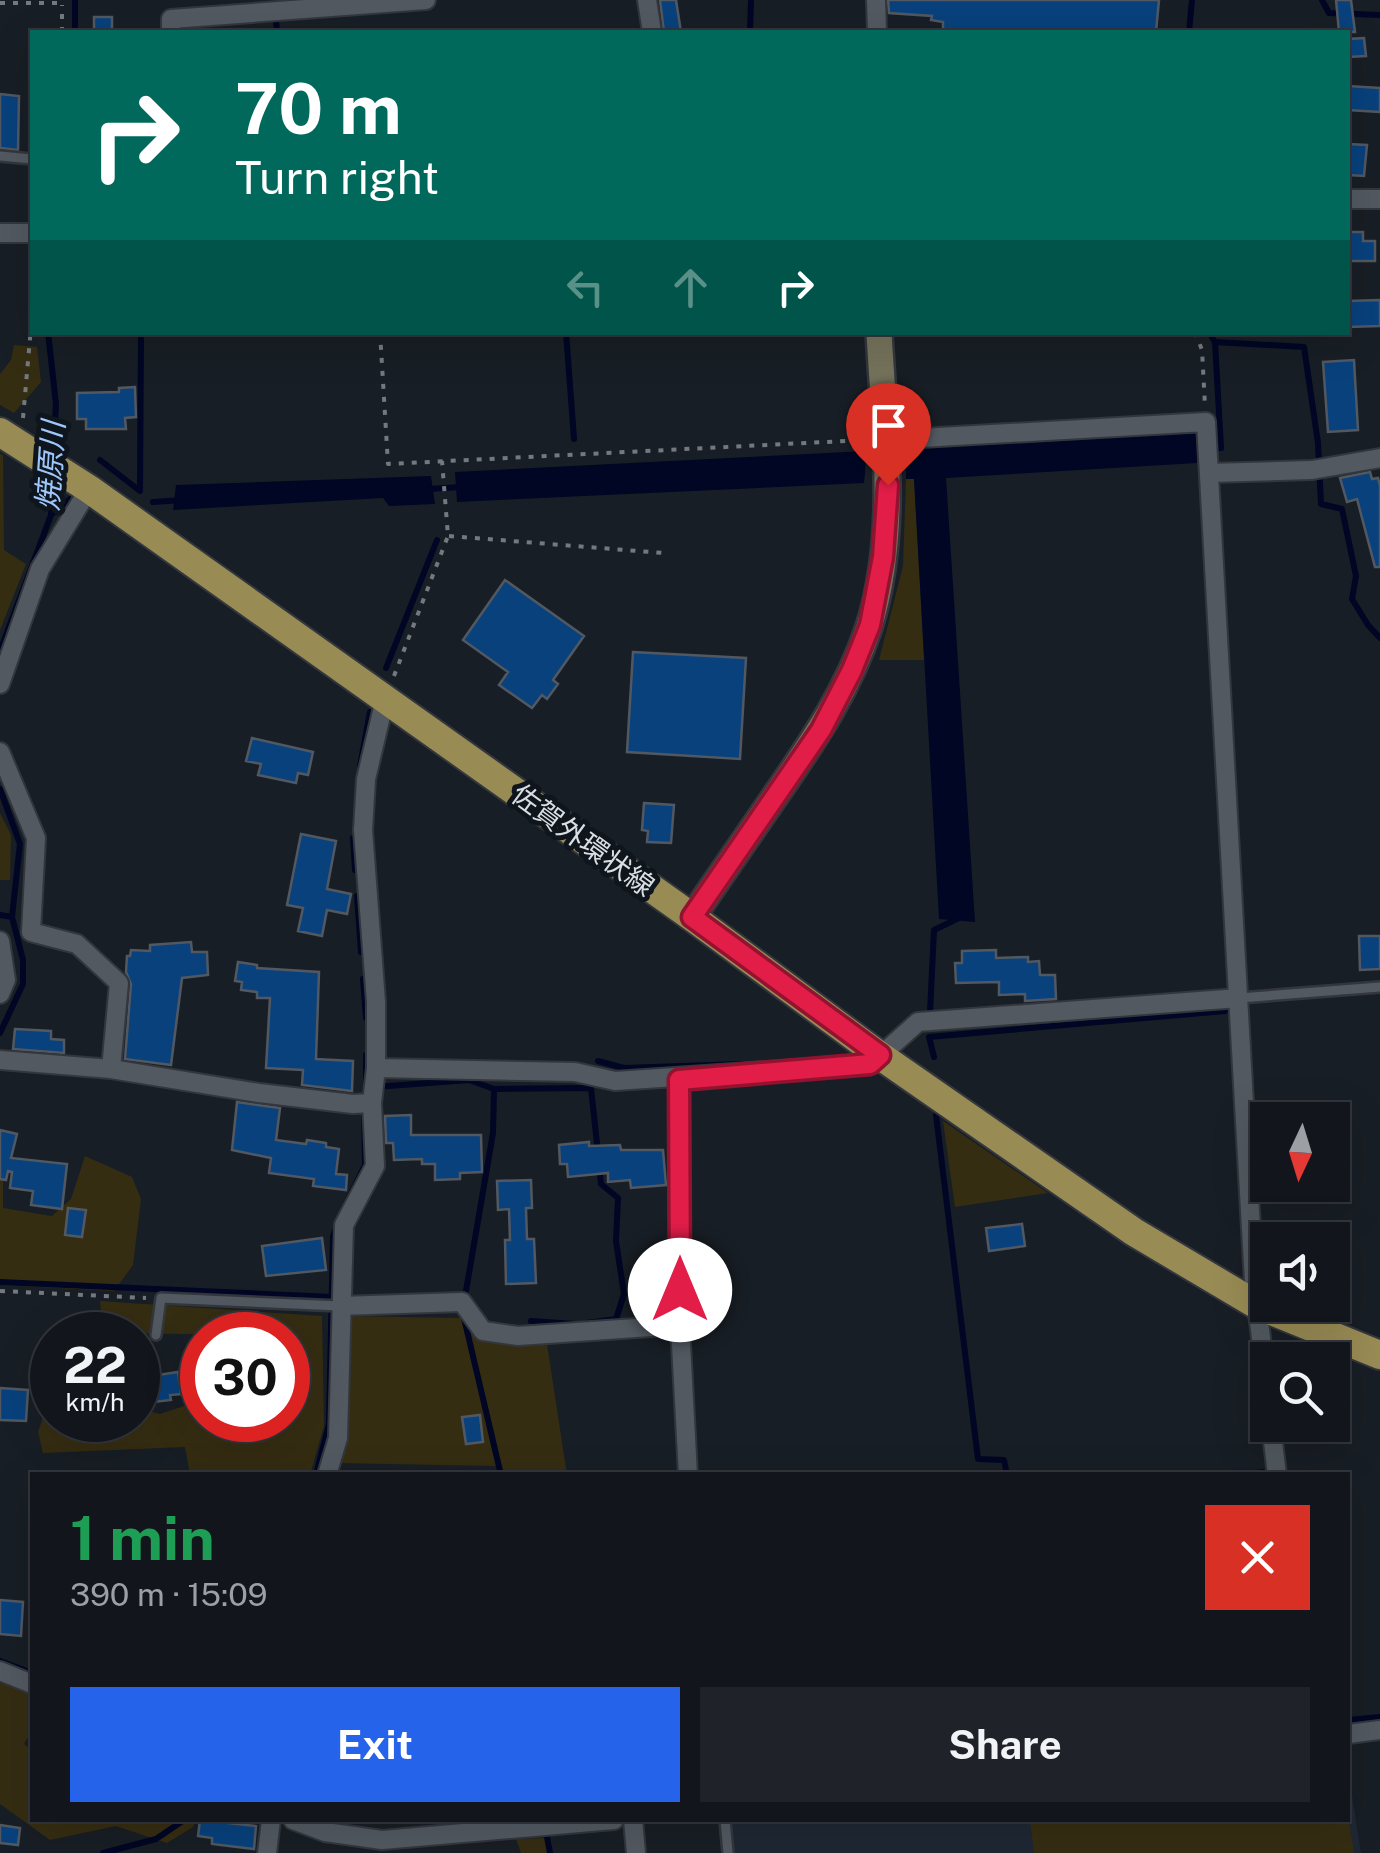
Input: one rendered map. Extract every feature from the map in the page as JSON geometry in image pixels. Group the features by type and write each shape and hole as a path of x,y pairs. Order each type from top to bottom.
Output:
{"main road":[{"name":"佐賀外環状線","path":"10,438 88,489 1134,1232 1250,1300"},
{"name":"佐賀外環状線","path":"1299,1322 1380,1355"}],"street":[{"path":"171,30 171,19 426,0"},
{"path":"648,0 652,30"},
{"path":"876,0 877,30"},
{"path":"1350,199 1380,200"},
{"path":"0,233 30,233"},
{"path":"692,917 821,730 870,625 883,557 888,485 880,335"},
{"path":"885,440 1206,422 1253,1222"},
{"path":"1208,457 1320,469 1380,458"},
{"path":"0,684 40,569 88,489"},
{"path":"329,1472 338,1438 331,1307 344,1225 374,1166 370,1088 376,1002 363,830 366,779 385,699"},
{"path":"0,752 36,838 30,932 77,944 118,984 111,1069"},
{"path":"0,941 6,980 0,994"},
{"path":"6,1061 111,1069 259,1093 575,1072 615,1082 679,1080 870,1064 918,1022 1238,998"},
{"path":"679,1080 680,1324 688,1472"},
{"path":"331,1307 462,1302 482,1332 518,1336 680,1324"},
{"path":"1273,1442 1277,1472"},
{"path":"0,1672 30,1683"},
{"path":"1350,1734 1380,1730"},
{"path":"267,1853 271,1822"},
{"path":"298,1822 325,1832 382,1840 591,1822"},
{"path":"632,1822 636,1853"}],"lane":[{"path":"0,156 30,159"},
{"path":"1238,998 1380,988"},
{"path":"159,1312 161,1298 331,1307"},
{"path":"725,1822 728,1853"}],"path":[{"path":"0,3 62,1 62,30"},
{"path":"10,438 30,327"},
{"path":"380,335 388,464 885,440"},
{"path":"1196,335 1202,350 1206,422"},
{"path":"385,699 448,536 442,461"},
{"path":"448,536 664,553"},
{"path":"0,1291 161,1298"}],"shaded area":[{"path":"14,345 37,347 41,382 14,413 0,405 0,374 11,360"},
{"path":"0,454 4,550 26,564 0,630"},
{"path":"914,478 924,660 879,660 903,566 906,479"},
{"path":"0,813 11,835 10,880 0,880"},
{"path":"943,1121 1048,1193 955,1207"},
{"path":"85,1156 132,1177 141,1199 133,1265 114,1291 0,1285 0,1178 3,1208 52,1216 71,1199"},
{"path":"100,1301 263,1312 180,1312 180,1334 160,1334 160,1312 101,1312"},
{"path":"310,1315 322,1316 324,1426 311,1472 189,1472 185,1447 43,1453 40,1442 160,1442 160,1414 180,1407 180,1442 310,1442"},
{"path":"345,1316 463,1318 487,1342 547,1344 567,1472 498,1472 496,1466 336,1463"},
{"path":"0,1683 30,1691 30,1734 24,1744 30,1748 30,1822 195,1822 167,1843 116,1826 50,1840 0,1804"},
{"path":"1350,1783 1361,1853 732,1853 729,1822 1350,1822"},
{"path":"1030,1822 1349,1822 1354,1853 1034,1853"},
{"path":"550,1838 552,1853 521,1853 516,1839"}],"water":[{"path":"1199,433 1197,463 946,478 975,922 939,919 914,479 906,479 906,448"},
{"path":"867,451 864,483 457,502 455,472"},
{"path":"431,476 435,504 389,506 383,498 173,510 176,485"}],"building":[{"path":"660,0 676,0 681,30 664,30"},
{"path":"888,0 1159,0 1156,30 943,30 943,22 931,20 932,16 889,13"},
{"path":"1336,0 1351,0 1355,32 1339,30"},
{"path":"94,17 112,17 112,30 94,30"},
{"path":"1364,38 1366,56 1350,57 1350,39"},
{"path":"1350,86 1380,88 1380,112 1350,110"},
{"path":"0,94 19,96 18,150 0,148"},
{"path":"1350,144 1367,145 1364,176 1350,175"},
{"path":"1350,232 1363,232 1363,241 1375,241 1375,261 1350,261"},
{"path":"1380,300 1380,326 1350,327 1350,301"},
{"path":"1354,360 1358,430 1328,432 1323,362"},
{"path":"135,387 136,417 125,418 126,429 86,429 86,419 77,419 77,393 119,392 119,388"},
{"path":"1370,472 1372,479 1378,478 1380,486 1380,567 1375,567 1357,499 1347,502 1340,478"},
{"path":"505,580 584,636 553,680 558,684 547,699 542,695 532,708 499,685 508,672 463,640"},
{"path":"633,652 746,658 740,759 627,752"},
{"path":"252,738 313,752 308,775 298,773 296,783 258,775 261,764 246,761"},
{"path":"644,803 674,805 671,843 647,842 648,831 642,830"},
{"path":"301,834 336,841 327,889 351,894 347,914 327,910 322,936 298,931 303,908 287,905"},
{"path":"1359,936 1380,936 1380,969 1360,970"},
{"path":"191,942 192,952 207,952 208,975 182,978 171,1065 125,1059 131,984 126,972 127,956 131,950 150,951 150,945"},
{"path":"996,950 996,958 1028,957 1028,962 1039,961 1040,975 1055,975 1056,999 1025,1001 1025,994 999,995 999,982 956,983 955,963 962,963 962,951"},
{"path":"238,962 257,968 319,972 316,1059 353,1061 352,1091 302,1085 303,1070 266,1068 270,998 257,998 257,992 241,990 242,982 235,981"},
{"path":"15,1029 51,1031 51,1039 64,1040 64,1053 13,1049"},
{"path":"237,1102 280,1108 276,1140 306,1144 307,1140 339,1149 336,1174 347,1175 346,1190 313,1186 314,1179 269,1173 271,1158 232,1150"},
{"path":"411,1115 411,1135 481,1135 482,1172 460,1173 460,1179 435,1180 435,1164 422,1164 422,1159 394,1160 393,1143 386,1143 385,1116"},
{"path":"0,1130 17,1134 11,1158 67,1164 62,1209 31,1205 33,1191 10,1188 12,1172 8,1171 6,1180 0,1179"},
{"path":"589,1142 589,1146 620,1145 621,1150 663,1150 666,1185 631,1188 630,1180 608,1182 608,1173 568,1177 567,1164 560,1164 559,1145"},
{"path":"531,1180 532,1208 526,1208 527,1239 534,1239 536,1283 506,1284 509,1209 498,1210 497,1181"},
{"path":"68,1208 86,1210 82,1237 65,1235"},
{"path":"1022,1224 1025,1246 989,1251 986,1228"},
{"path":"322,1238 326,1270 266,1276 262,1246"},
{"path":"178,1372 180,1394 160,1401 160,1375"},
{"path":"0,1388 28,1390 26,1421 0,1420"},
{"path":"480,1415 483,1442 466,1444 462,1417"},
{"path":"0,1600 23,1602 21,1636 0,1634"},
{"path":"200,1822 256,1826 254,1849 212,1844 212,1838 198,1836"},
{"path":"0,1825 20,1828 18,1845 0,1843"}],"waterway":[{"name":"焼原川","path":"75,0 75,30"},
{"path":"750,30 751,0"},
{"path":"1189,30 1192,0"},
{"path":"1322,0 1329,13 1380,15"},
{"path":"276,21 277,30"},
{"name":"焼原川","path":"48,335 56,404 53,454"},
{"path":"100,460 140,491 141,335"},
{"path":"566,335 574,439"},
{"path":"1211,335 1215,342 1304,347 1318,443 1321,504 1342,509 1356,576 1352,599 1380,638"},
{"path":"1208,449 1221,448 1215,342"},
{"name":"焼原川","path":"0,651 51,515 52,476"},
{"path":"429,489 461,487"},
{"path":"52,514 70,499"},
{"path":"153,502 182,500"},
{"path":"386,668 437,540"},
{"path":"360,766 370,712"},
{"name":"焼原川","path":"0,789 20,844 12,917 23,960 23,984 0,1033"},
{"path":"353,838 355,870"},
{"path":"357,896 361,952"},
{"path":"0,915 12,917"},
{"path":"930,1012 934,930 959,918"},
{"path":"363,979 366,1018"},
{"path":"934,1057 929,1037 1225,1011"},
{"path":"366,1055 366,1083"},
{"path":"598,1061 624,1068 741,1064"},
{"path":"375,1087 469,1080 494,1089 591,1088 598,1153"},
{"path":"466,1291 493,1133 494,1090"},
{"path":"344,1208 365,1165 364,1105"},
{"path":"936,1115 978,1459 1004,1460 1006,1472"},
{"path":"587,1323 616,1319 624,1294 616,1241 618,1198 601,1184 599,1165"},
{"path":"317,1472 329,1424 333,1236 338,1224"},
{"path":"0,1282 332,1297"},
{"path":"464,1318 500,1472"},
{"path":"531,1321 575,1324"},
{"path":"0,1661 30,1672"},
{"path":"1350,1720 1380,1717"},
{"path":"103,1853 156,1839 181,1822"},
{"path":"547,1837 550,1853"}],"route":[{"path":"680,1290 679,1080 870,1064 880,1055 692,917 821,730 852,670 870,625 883,557 888,485"}]}
